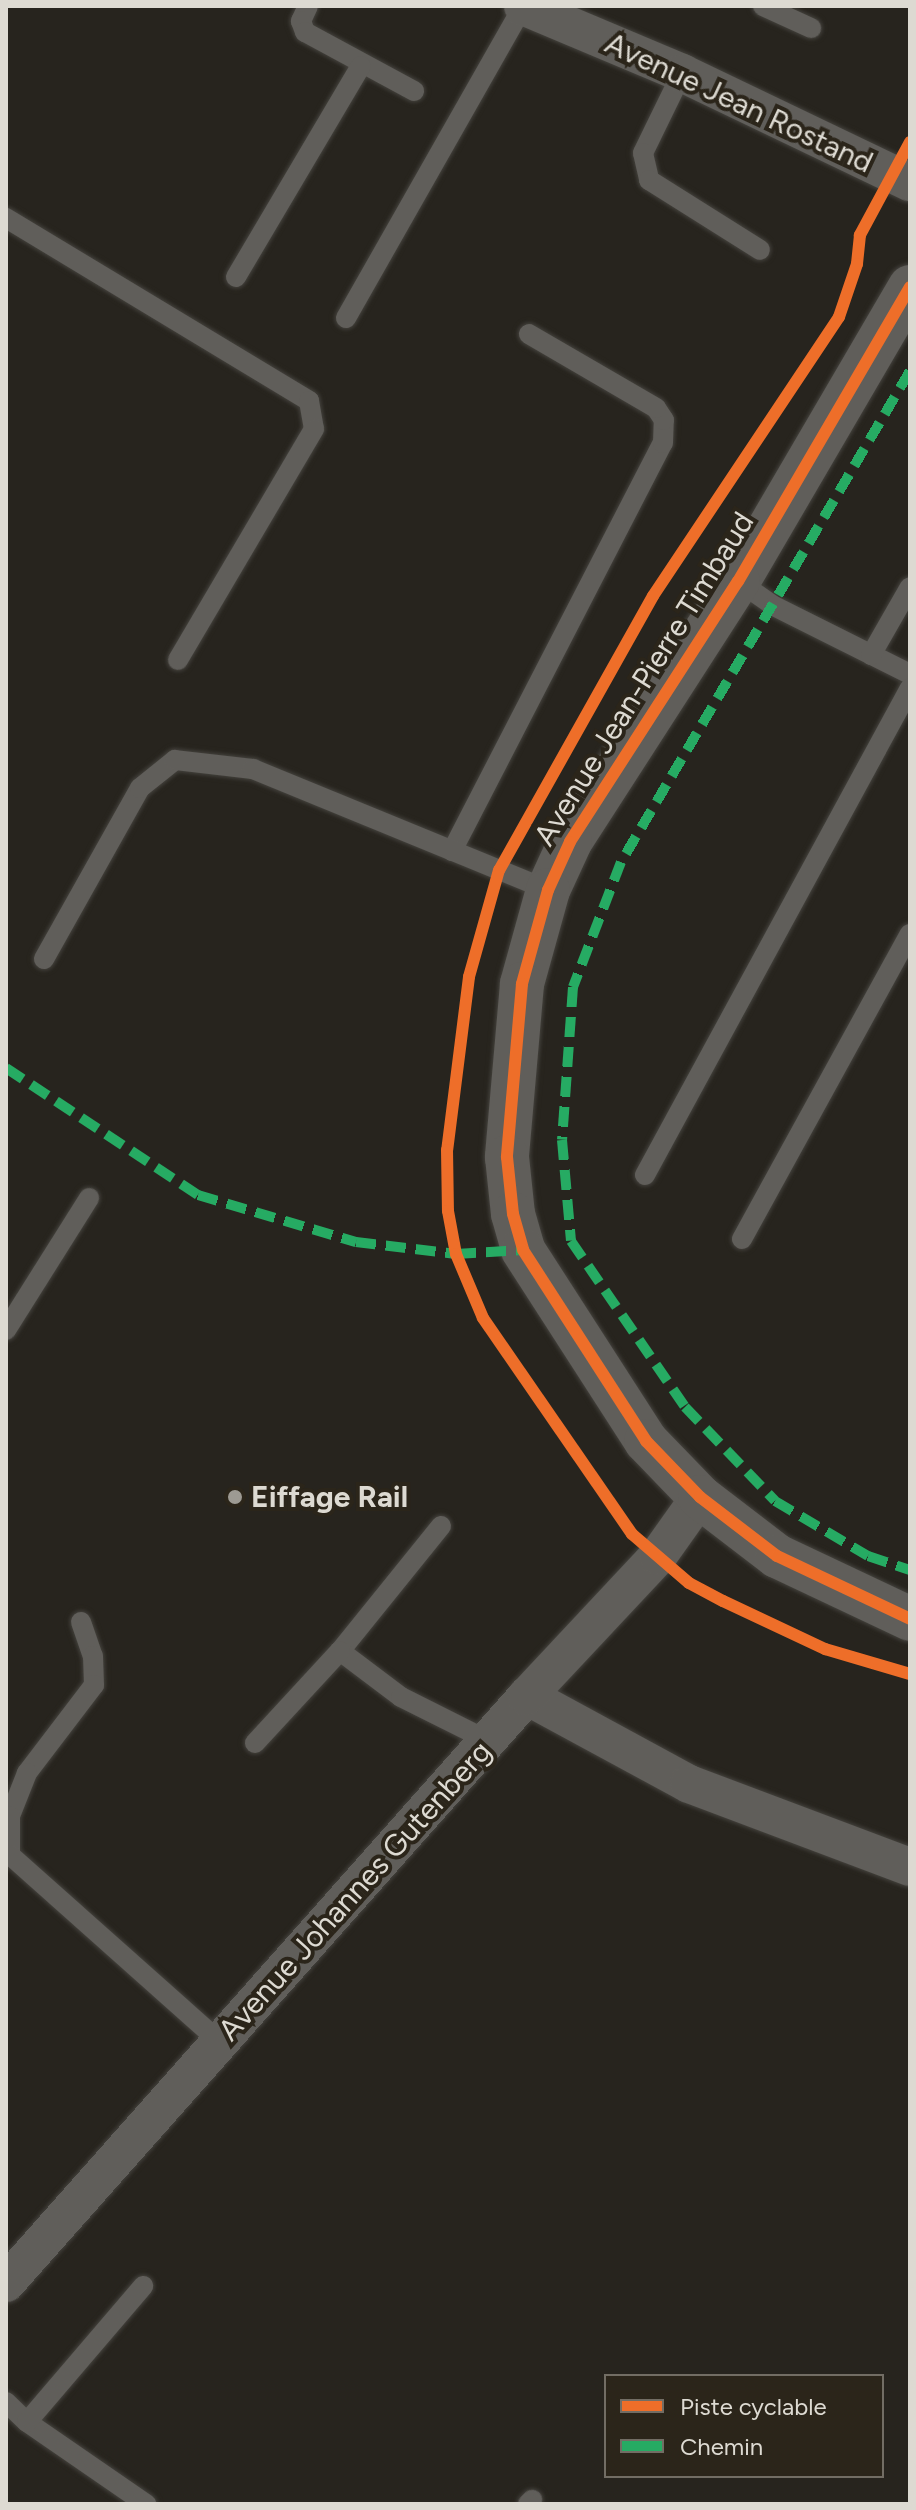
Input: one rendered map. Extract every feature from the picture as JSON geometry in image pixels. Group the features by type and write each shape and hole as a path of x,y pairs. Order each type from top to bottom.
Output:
{"street":[{"name":"Avenue Jean Rostand","path":"523,6 682,73 910,182"},
{"name":"Avenue Jean-Pierre Timbaud","path":"910,287 738,581 570,842 548,890 522,984 511,1070 507,1157 513,1214 523,1250 646,1441 700,1497 777,1556 910,1619"},
{"name":"Avenue Johannes Gutenberg","path":"6,2283 527,1696 658,1556 700,1497"},
{"path":"527,1696 689,1784 910,1867"}],"lane":[{"path":"308,6 301,21 305,32 361,66 414,91"},
{"path":"346,318 523,6"},
{"path":"763,6 811,28"},
{"path":"236,277 361,66"},
{"path":"682,73 643,153 649,180 760,250"},
{"path":"6,218 309,401 314,429 178,660"},
{"path":"452,851 663,443 664,420 656,408 529,334"},
{"path":"738,581 910,674"},
{"path":"871,655 910,587"},
{"path":"645,1175 910,688"},
{"path":"44,959 140,788 175,760 253,769 548,890"},
{"path":"742,1239 910,934"},
{"path":"6,1330 89,1198"},
{"path":"255,1743 340,1651 441,1526"},
{"path":"81,1622 93,1656 94,1685 27,1773 10,1816 10,1855 220,2042"},
{"path":"340,1651 401,1697 489,1741"},
{"path":"27,2422 143,2286"},
{"path":"6,2402 27,2422 146,2504"}],"marked path":[{"path":"910,371 621,862 573,987 562,1140 571,1241 685,1407 775,1501 868,1556 910,1570"},
{"path":"6,1068 198,1195 356,1242 456,1254 523,1250"}],"cycle path":[{"path":"910,142 860,235 857,264 839,317 653,596 499,870 469,977 447,1150 448,1211 456,1254 483,1318 632,1534 689,1583 723,1601 825,1649 910,1674"},
{"path":"910,287 738,581 570,842 548,890 522,984 507,1157 513,1214 523,1250 646,1441 700,1497 777,1556 910,1619"}],"place":[{"name":"Eiffage Rail","path":"235,1497"}]}
